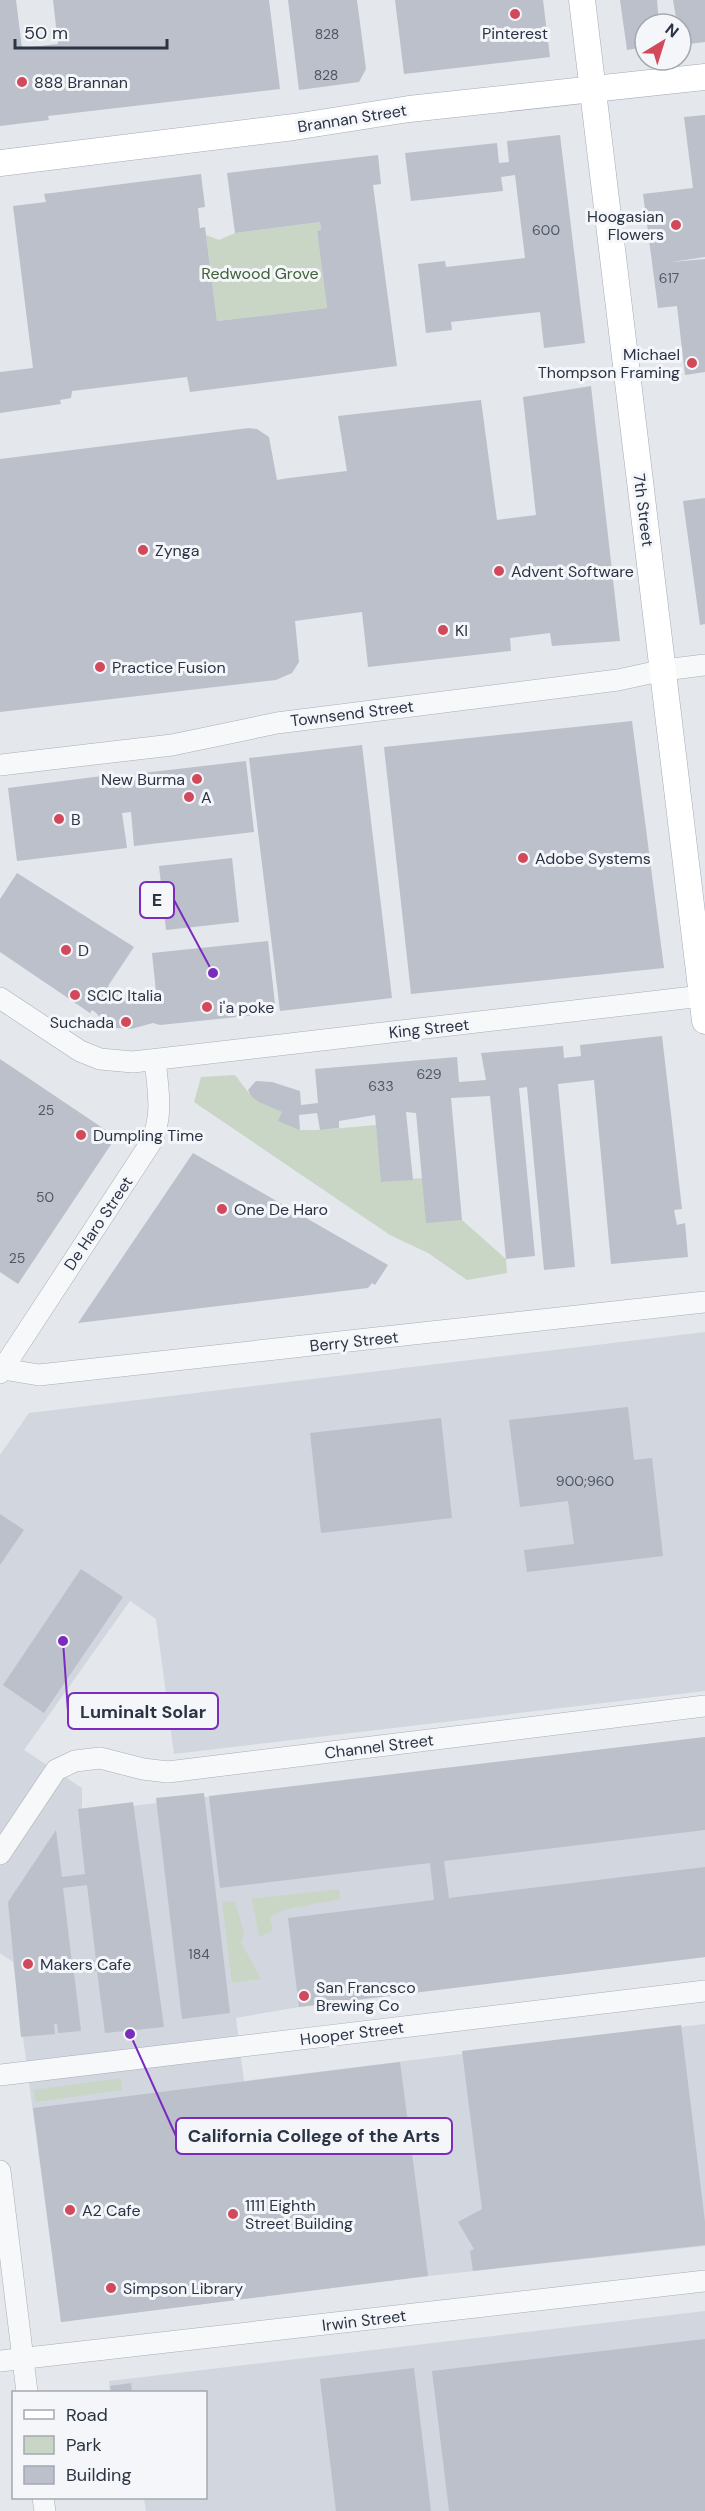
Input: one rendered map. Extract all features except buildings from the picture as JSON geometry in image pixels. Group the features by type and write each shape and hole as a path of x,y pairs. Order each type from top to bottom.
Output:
{"main road":[{"name":"7th Street","path":"582,0 704,1009"},
{"name":"Brannan Street","path":"0,163 294,127 409,109 705,77"}],"street":[{"name":"Townsend Street","path":"0,765 172,745 277,723 618,680 664,670 705,665"},
{"name":"King Street","path":"0,998 80,1051 100,1059 119,1062 704,1009"},
{"name":"De Haro Street","path":"1,1371 150,1144 159,1118 155,1060"},
{"name":"Berry Street","path":"1,1371 39,1375 705,1302"},
{"name":"Channel Street","path":"0,1854 56,1770 75,1761 100,1758 143,1769 168,1772 705,1706"},
{"name":"Hooper Street","path":"0,2075 705,1991"},
{"path":"0,2171 27,2391"},
{"name":"Irwin Street","path":"0,2361 705,2281"}],"shaded area":[{"path":"705,1332 705,1691 174,1754 156,1619 130,1601 24,1750 82,1788 82,1812 705,1737 705,1957 299,2007 236,2018 244,2081 705,2024 705,2246 428,2276 61,2322 13,1962 0,1953 0,1455 29,1413"},
{"path":"705,2311 705,2511 146,2511 144,2499 207,2499 207,2391 110,2391 109,2381"}],"green space":[{"name":"Redwood Grove","path":"320,222 321,230 317,231 327,308 217,321 206,235 219,240 235,233"},
{"path":"235,1075 251,1096 282,1112 300,1130 376,1125 382,1182 422,1178 462,1220 506,1259 507,1273 467,1280 428,1253 390,1235 194,1102 201,1077"},
{"path":"339,1889 340,1899 283,1910 270,1917 273,1930 259,1937 252,1899"},
{"path":"235,1901 244,1934 241,1942 261,1979 232,1983 222,1902"},
{"path":"121,2078 122,2090 35,2102 34,2090"}],"place":[{"name":"Pinterest","path":"515,14"},
{"name":"888 Brannan","path":"22,82"},
{"name":"Hoogasian Flowers","path":"676,225"},
{"name":"Michael Thompson Framing","path":"692,363"},
{"name":"Zynga","path":"143,550"},
{"name":"Advent Software","path":"499,571"},
{"name":"KI","path":"443,630"},
{"name":"Practice Fusion","path":"100,667"},
{"name":"New Burma","path":"197,779"},
{"name":"A","path":"189,797"},
{"name":"B","path":"59,819"},
{"name":"Adobe Systems","path":"523,858"},
{"name":"D","path":"66,950"},
{"name":"E","path":"213,973"},
{"name":"SCIC Italia","path":"75,995"},
{"name":"i'a poke","path":"207,1007"},
{"name":"Suchada","path":"126,1022"},
{"name":"Dumpling Time","path":"81,1135"},
{"name":"One De Haro","path":"222,1209"},
{"name":"Luminalt Solar","path":"63,1641"},
{"name":"Makers Cafe","path":"28,1964"},
{"name":"San Francsco Brewing Co","path":"304,1996"},
{"name":"California College of the Arts","path":"130,2034"},
{"name":"A2 Cafe","path":"70,2210"},
{"name":"1111 Eighth Street Building","path":"233,2214"},
{"name":"Simpson Library","path":"111,2288"}]}
